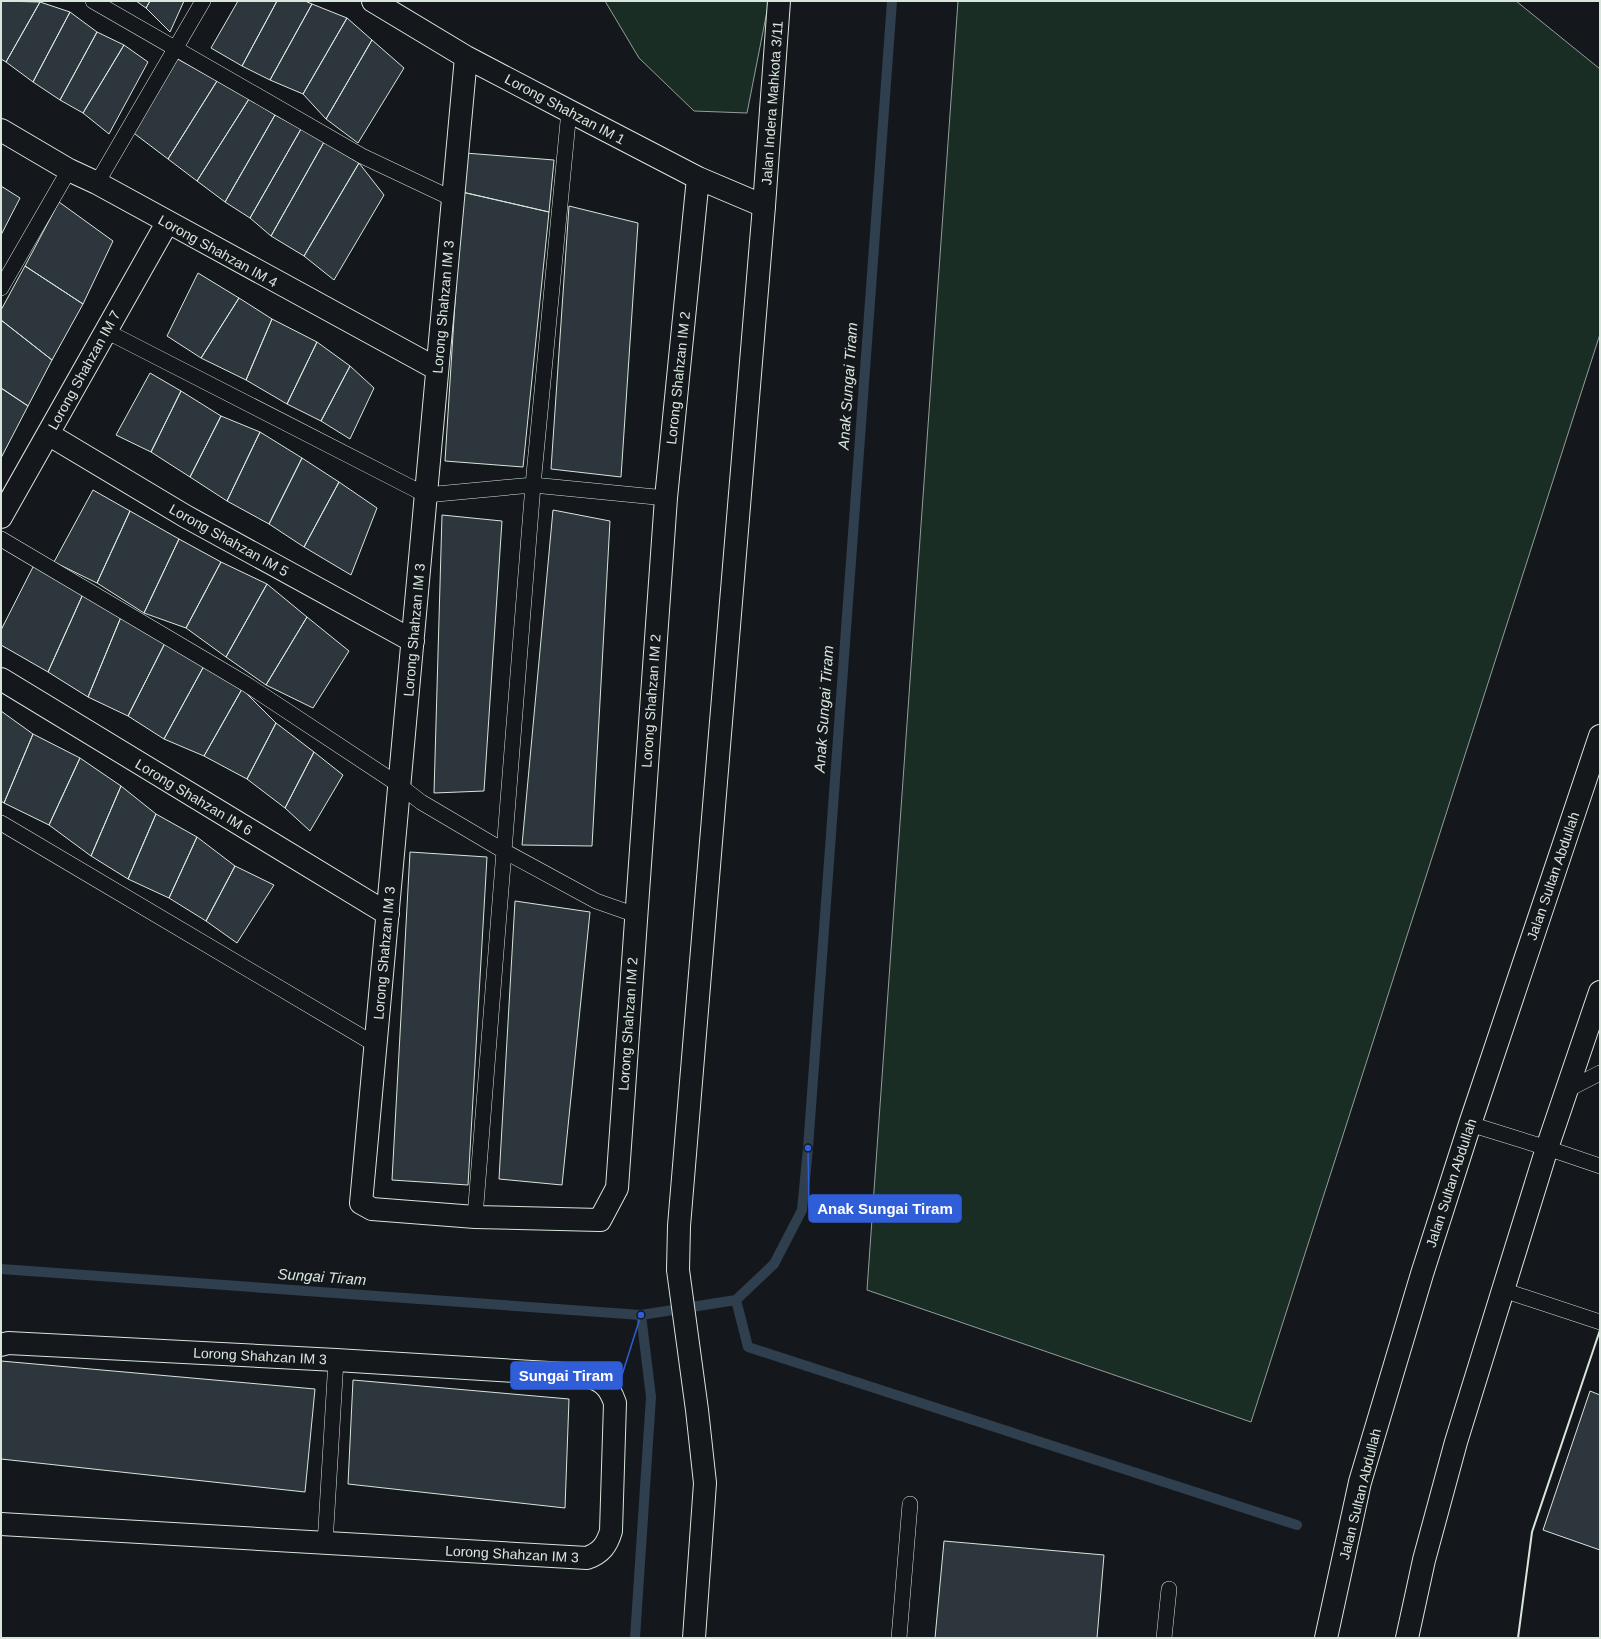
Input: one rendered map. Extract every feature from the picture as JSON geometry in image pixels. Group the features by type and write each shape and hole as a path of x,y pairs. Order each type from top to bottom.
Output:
{"street":[{"name":"Lorong Shahzan IM 1","path":"373,1 466,57 698,178 764,206"},
{"name":"Jalan Indera Mahkota 3/11","path":"694,1638 705,1483 697,1410 678,1270 679,1226 780,1"},
{"name":"Lorong Shahzan IM 3","path":"466,57 361,1203 372,1209 475,1217"},
{"name":"Lorong Shahzan IM 4","path":"1,130 69,170 97,183 167,223 437,369"},
{"name":"Lorong Shahzan IM 2","path":"475,1217 600,1220 617,1188 666,498 698,178"},
{"name":"Lorong Shahzan IM 7","path":"1,517 167,223"},
{"name":"Lorong Shahzan IM 5","path":"48,434 185,516 413,641"},
{"name":"Lorong Shahzan IM 6","path":"1,679 388,914"},
{"name":"Jalan Sultan Abdullah","path":"1326,1638 1360,1482 1422,1274 1470,1124 1600,736"},
{"path":"1407,1638 1424,1560 1456,1442 1565,1091 1600,992"},
{"name":"Lorong Shahzan IM 3","path":"1,1344 8,1343 336,1360 582,1375 594,1377 603,1384 611,1391 615,1403 611,1530 608,1541 602,1551 587,1558 1,1524"}],"lane":[{"path":"93,1 362,156 453,199"},
{"path":"97,183 203,1"},
{"path":"475,1217 532,485 569,111"},
{"path":"1,288 69,170"},
{"path":"106,331 426,495 532,485 666,498"},
{"path":"1,539 246,684 399,785 421,802 504,851 596,901 636,915"},
{"path":"1,823 376,1045"},
{"path":"1565,1091 1600,1073"},
{"path":"1470,1124 1600,1166"},
{"path":"1503,1290 1600,1322"},
{"path":"325,1544 336,1360"},
{"path":"899,1638 910,1504"},
{"path":"1164,1638 1169,1589"}],"green space":[{"path":"605,1 769,1 747,113 694,111 639,58"},
{"path":"958,1 1516,1 1600,69 1600,334 1251,1422 867,1290"}],"building":[{"path":"1,1 40,2 6,62 1,59"},
{"path":"136,1 150,1 146,8"},
{"path":"150,1 184,1 170,32 146,8"},
{"path":"238,1 277,1 242,66 211,48"},
{"path":"277,1 305,1 312,4 270,80 242,66"},
{"path":"40,2 70,12 33,82 6,62"},
{"path":"312,4 347,18 303,94 270,80"},
{"path":"70,12 97,32 60,100 33,82"},
{"path":"347,18 372,40 326,119 303,94"},
{"path":"97,32 124,45 83,113 60,100"},
{"path":"372,40 404,68 358,143 326,119"},
{"path":"124,45 148,62 109,134 83,113"},
{"path":"174,57 217,81 168,159 131,131"},
{"path":"217,81 249,99 197,181 168,159"},
{"path":"249,99 275,115 225,202 197,181"},
{"path":"275,115 301,129 250,218 225,202"},
{"path":"301,129 324,142 271,236 250,218"},
{"path":"324,142 359,163 304,256 271,236"},
{"path":"465,153 554,160 549,212 462,192"},
{"path":"359,163 384,195 334,280 304,256"},
{"path":"1,186 20,198 1,235"},
{"path":"462,192 549,212 523,467 445,461"},
{"path":"59,202 113,241 83,304 25,266"},
{"path":"569,206 638,223 621,477 551,469"},
{"path":"25,266 83,304 52,360 1,320 1,310"},
{"path":"198,273 239,298 201,358 167,336"},
{"path":"239,298 272,319 246,380 201,358"},
{"path":"272,319 317,342 287,404 246,380"},
{"path":"1,320 52,360 28,406 1,388"},
{"path":"317,342 350,366 321,421 287,404"},
{"path":"350,366 374,388 350,439 321,421"},
{"path":"150,373 181,391 151,452 116,435"},
{"path":"1,388 28,406 1,458"},
{"path":"181,391 221,416 190,477 151,452"},
{"path":"221,416 260,432 227,501 190,477"},
{"path":"260,432 302,458 269,524 227,501"},
{"path":"302,458 339,482 304,547 269,524"},
{"path":"339,482 377,508 351,575 304,547"},
{"path":"93,490 130,511 97,583 54,562"},
{"path":"553,510 610,521 592,846 522,845"},
{"path":"130,511 179,539 144,613 97,583"},
{"path":"442,515 502,521 484,791 434,793"},
{"path":"179,539 221,562 186,628 144,613"},
{"path":"221,562 267,584 226,657 186,628"},
{"path":"34,565 83,594 48,672 1,645 1,630"},
{"path":"267,584 307,617 266,685 226,657"},
{"path":"83,594 121,617 88,697 48,672"},
{"path":"121,617 165,643 128,716 88,697"},
{"path":"307,617 349,651 313,708 266,685"},
{"path":"165,643 204,666 164,739 128,716"},
{"path":"204,666 242,689 204,756 164,739"},
{"path":"242,689 276,723 247,779 204,756"},
{"path":"1,711 33,734 4,803 1,801"},
{"path":"276,723 314,752 285,808 247,779"},
{"path":"33,734 80,758 49,825 4,803"},
{"path":"314,752 343,775 310,831 285,808"},
{"path":"80,758 121,786 91,856 49,825"},
{"path":"121,786 156,814 128,879 91,856"},
{"path":"156,814 197,837 169,898 128,879"},
{"path":"197,837 235,866 206,921 169,898"},
{"path":"410,852 487,857 468,1185 392,1180"},
{"path":"235,866 274,885 237,943 206,921"},
{"path":"515,901 590,912 562,1185 499,1179"},
{"path":"1,1361 315,1389 305,1492 1,1459"},
{"path":"353,1380 569,1399 565,1508 348,1484"},
{"path":"1590,1391 1600,1395 1600,1550 1543,1530"},
{"path":"944,1541 1104,1555 1097,1638 935,1638"}],"waterway":[{"name":"Anak Sungai Tiram","path":"1,1269 641,1315 736,1300 774,1264 802,1210 808,1148 892,1"},
{"path":"736,1300 748,1347 1297,1525"},
{"path":"635,1638 651,1397 641,1315"}],"wall":[{"path":"1518,1638 1532,1532 1600,1330"}],"place":[{"name":"Anak Sungai Tiram","path":"808,1148"},
{"name":"Sungai Tiram","path":"641,1315"}]}
